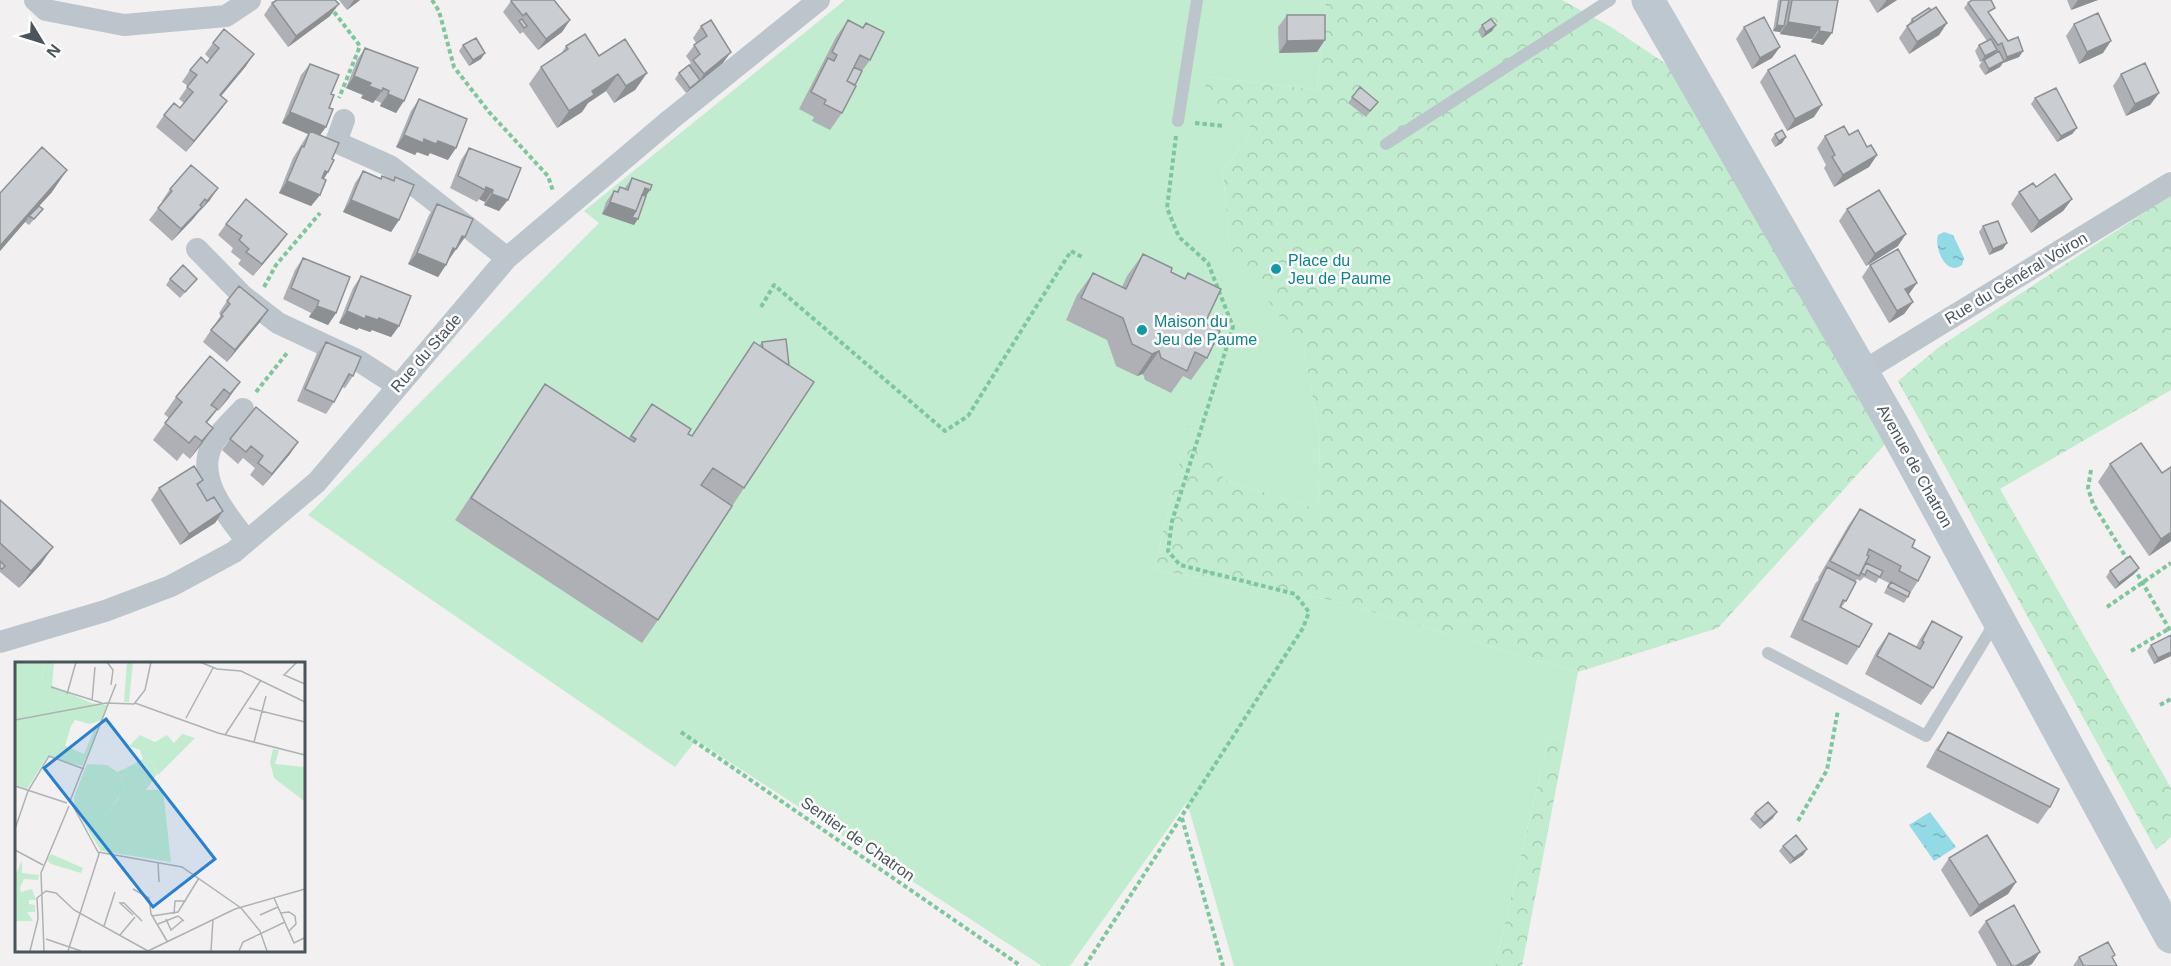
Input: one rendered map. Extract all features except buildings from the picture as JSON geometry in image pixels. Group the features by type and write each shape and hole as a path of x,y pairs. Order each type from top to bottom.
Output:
{"street":[{"path":"34,0 46,10 124,25 226,16 250,0"},
{"name":"Rue du Stade","path":"0,642 105,611 171,586 234,552 317,482 507,258 561,211 819,0"},
{"name":"Avenue de Chatron","path":"1626,0 1632,2 1646,0 1862,372 1999,618 2171,937"},
{"path":"344,120 336,142 390,166 507,258"},
{"name":"Rue du Général Voiron","path":"1862,372 2171,183"},
{"path":"197,249 243,297 279,323 359,361 398,386"},
{"path":"243,409 213,443 207,459 210,485 226,514 247,541"}],"lane":[{"path":"1178,121 1197,0"},
{"path":"1386,144 1610,0"},
{"path":"1768,653 1931,739 1999,618"}],"path":[{"path":"325,0 360,46 332,115 344,120"},
{"path":"432,0 439,11 453,68 489,112 548,176 561,211"},
{"path":"1085,966 1303,628 1309,612 1295,594 1179,565 1168,551 1172,521 1233,327 1208,262 1179,237 1167,208 1178,121 1224,126"},
{"path":"255,305 276,265 320,213"},
{"path":"761,307 774,285 945,431 968,416 1071,251 1084,258"},
{"path":"243,409 302,334"},
{"path":"2091,470 2088,488 2093,504 2144,582 2170,630 2131,651"},
{"path":"2108,607 2171,563"},
{"path":"1798,821 1827,770 1841,692"},
{"path":"2160,705 2171,699"},
{"name":"Sentier de Chatron","path":"681,732 1021,966"},
{"path":"1182,817 1223,966"}],"green space":[{"path":"845,0 1326,0 1317,90 1210,77 1253,128 1223,173 1230,247 1304,350 1320,438 1318,509 1225,480 1188,427 1154,570 1331,600 1578,672 1565,742 1557,735 1548,741 1495,966 1234,966 1187,802 1070,966 1042,966 696,740 675,767 308,515 599,223 584,211"},
{"path":"1326,0 1562,0 1611,27 1669,66 1886,443 1718,628 1578,672 1331,600 1154,570 1188,426 1225,480 1318,509 1320,438 1304,350 1230,248 1223,173 1253,128 1198,102 1210,77 1317,90"},
{"path":"2171,195 2171,390 2000,489 2171,788 2171,837 2156,850 1898,381 1939,347"},
{"path":"1557,735 1565,742 1522,966 1495,966 1548,741"}],"water":[{"path":"1944,232 1953,235 1964,258 1962,265 1956,268 1946,264 1938,247 1938,235"},
{"path":"1930,812 1956,847 1934,861 1909,825"}],"place":[{"name":"Place du Jeu de Paume","path":"1276,269"},
{"name":"Maison du Jeu de Paume","path":"1142,330"}]}
